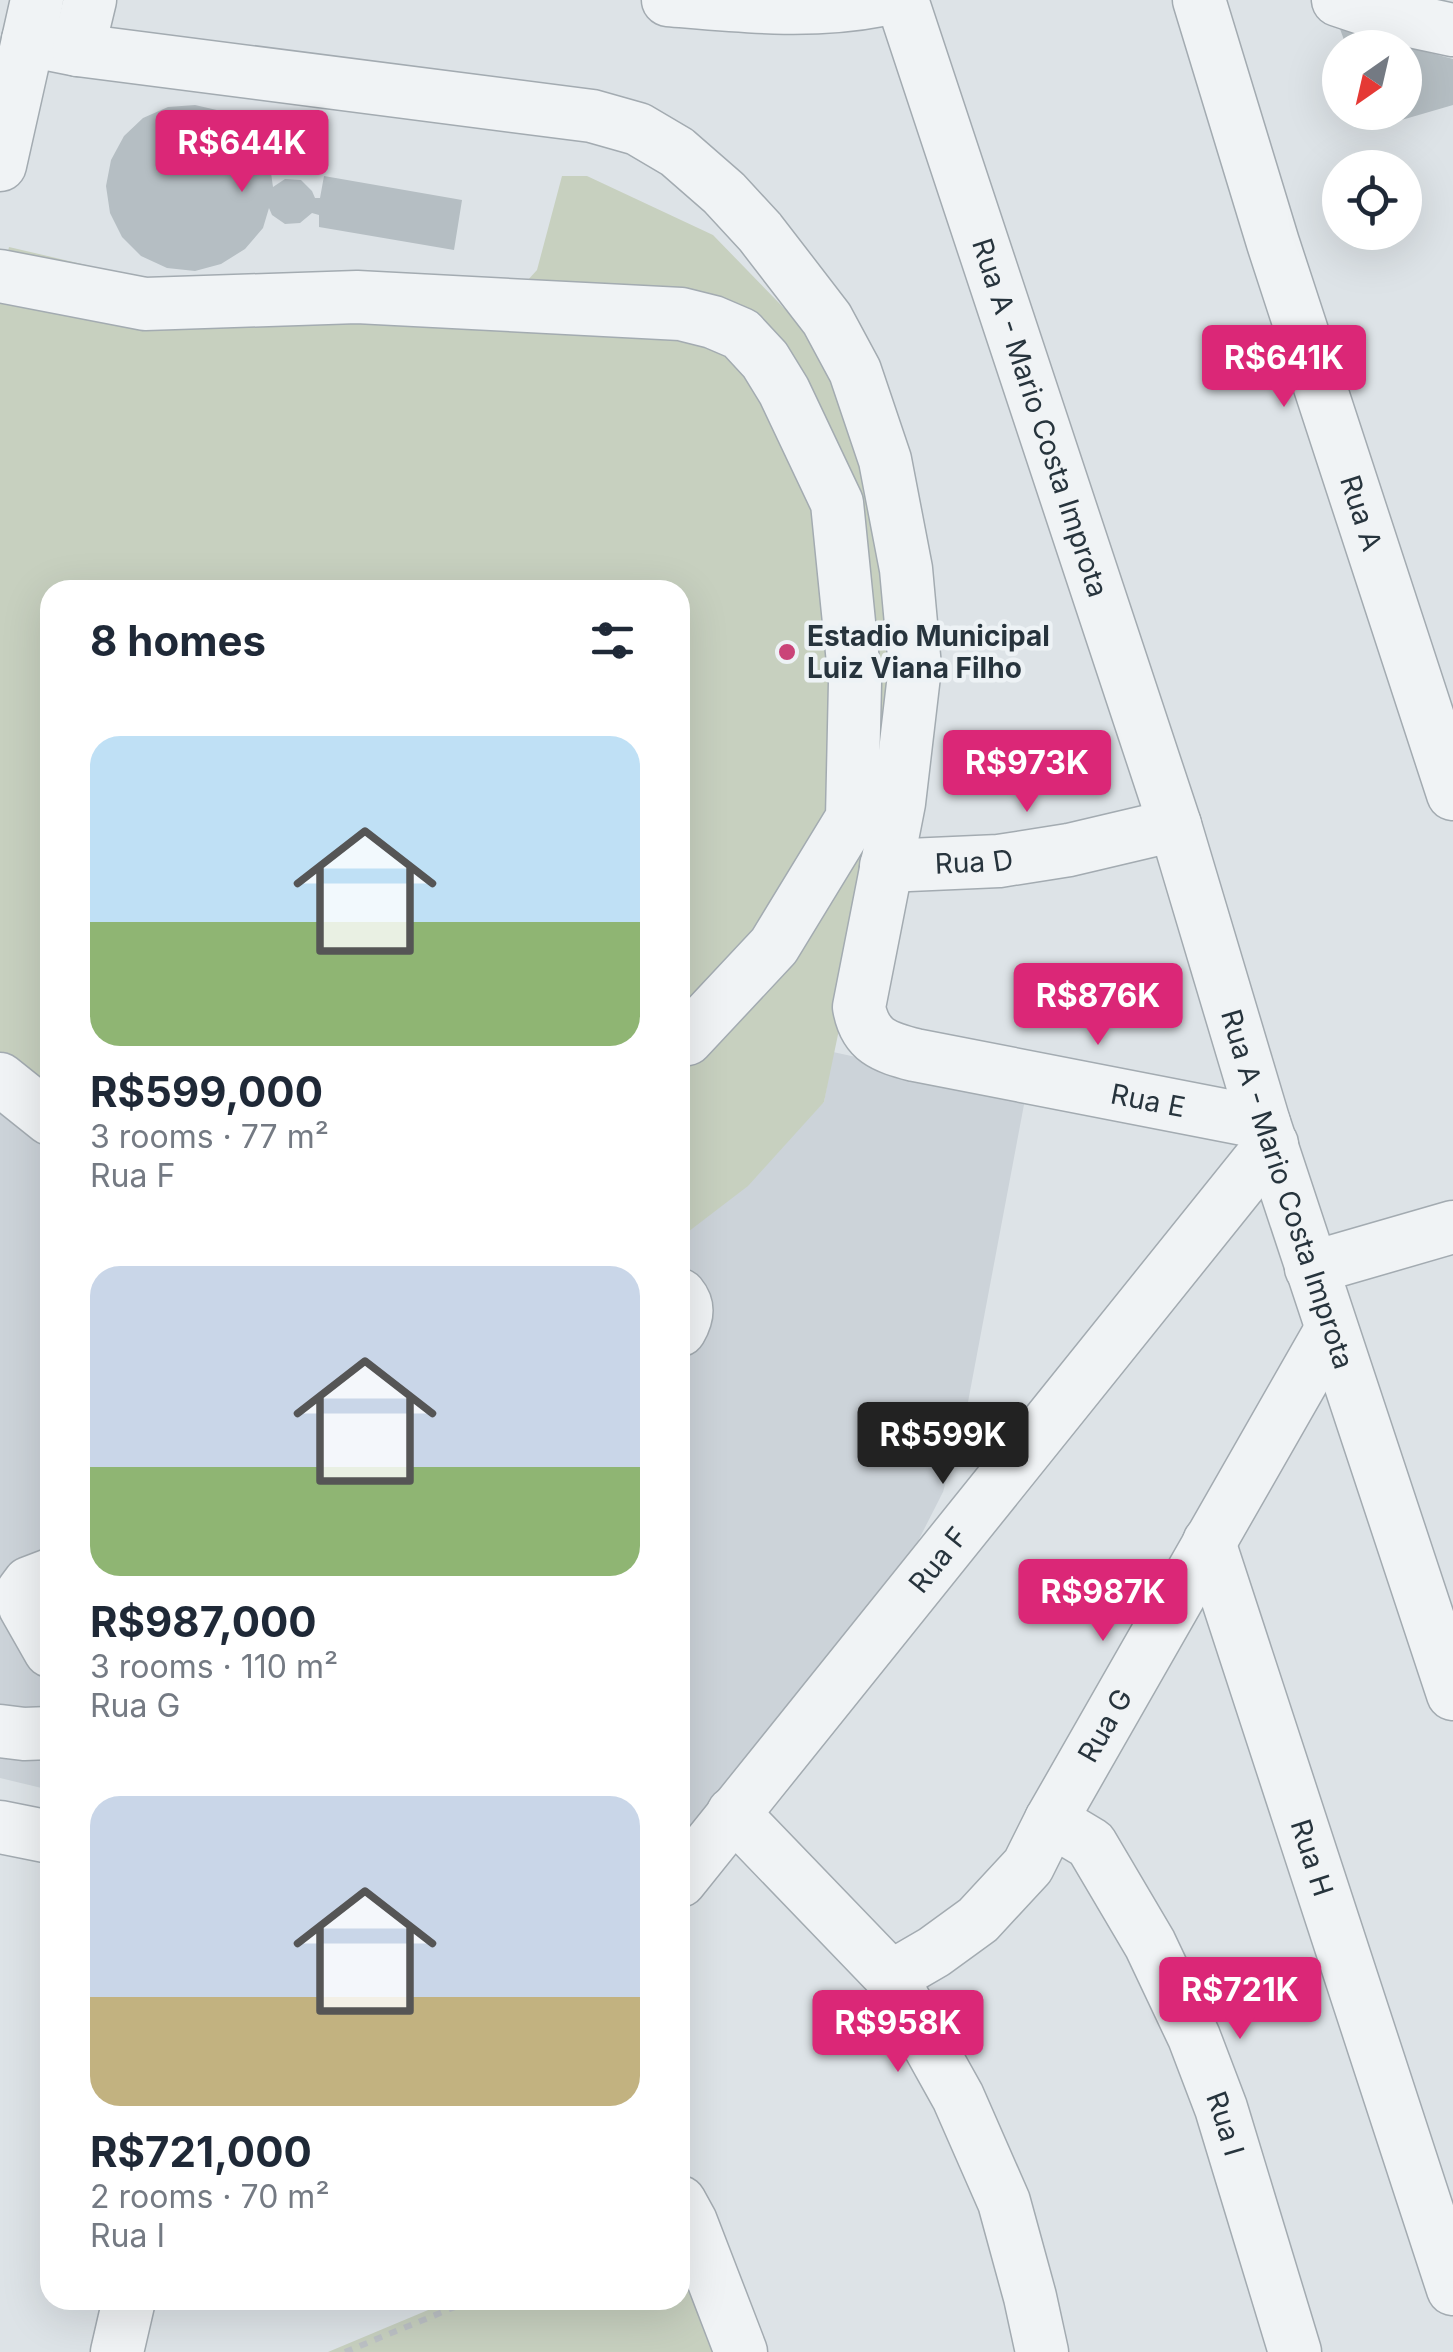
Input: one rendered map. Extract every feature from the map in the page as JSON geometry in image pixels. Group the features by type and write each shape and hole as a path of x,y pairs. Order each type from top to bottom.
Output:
{"street":[{"path":"78,50 90,0"},
{"path":"668,0 754,8 811,8 881,0"},
{"name":"Rua A - Mario Costa Improta","path":"902,0 1175,825 1268,1134 1453,1694"},
{"name":"Rua A","path":"1199,0 1273,243 1453,794"},
{"path":"1338,0 1382,15 1453,30"},
{"path":"0,165 21,44"},
{"name":"Rua E","path":"21,44 592,116 638,128 677,152 724,193 770,244 827,319 855,371 885,460 906,569 914,667 898,803 859,1007 862,1024 886,1047 915,1056 1268,1134"},
{"path":"0,276 144,304 357,297 681,314 741,334 765,360 784,391 837,503 855,682 852,818 774,946 690,1036"},
{"name":"Rua D","path":"886,866 1000,862 1175,825"},
{"path":"0,1079 40,1111"},
{"path":"0,1120 40,1151"},
{"name":"Rua F","path":"690,1868 1268,1134"},
{"path":"1311,1268 1453,1227"},
{"name":"Rua G","path":"890,1977 978,1920 1028,1866 1331,1330"},
{"name":"Rua H","path":"1209,1542 1453,2289"},
{"path":"40,1579 24,1591 25,1607 40,1633"},
{"path":"0,1731 40,1733"},
{"path":"733,1813 890,1977 958,2096 1004,2202 1042,2352"},
{"name":"Rua I","path":"1051,1820 1091,1844 1150,1944 1194,2037 1221,2108 1295,2352"},
{"path":"0,1827 40,1835"},
{"path":"690,2220 741,2352"},
{"path":"117,2352 127,2310"}],"path":[{"path":"345,2352 448,2310"}],"shaded area":[{"path":"833,1052 1026,1094 968,1402 943,1492 914,1549 690,1840 690,1229 824,1102"},
{"path":"0,1093 40,1125 40,1788 0,1778"}],"green space":[{"name":"Estadio Municipal Luiz Viana Filho","path":"562,176 587,176 713,235 816,341 850,409 895,585 876,851 824,1102 748,1186 690,1230 690,580 40,580 40,1125 0,1093 0,287 9,247 150,280 395,272 527,281 537,270"},
{"path":"690,2263 721,2352 328,2352 428,2310 690,2310"}],"building":[{"path":"1422,51 1453,59 1453,105 1422,114"},
{"path":"195,105 221,111 244,126 262,147 273,187 285,179 301,180 315,198 320,198 324,176 462,200 454,250 319,227 319,215 312,213 300,223 285,224 269,208 263,228 245,249 221,264 195,271 167,268 141,256 122,237 110,213 106,186 111,160 124,136 143,118 168,107"}],"place":[{"name":"Estadio Municipal Luiz Viana Filho","path":"787,652"}]}
